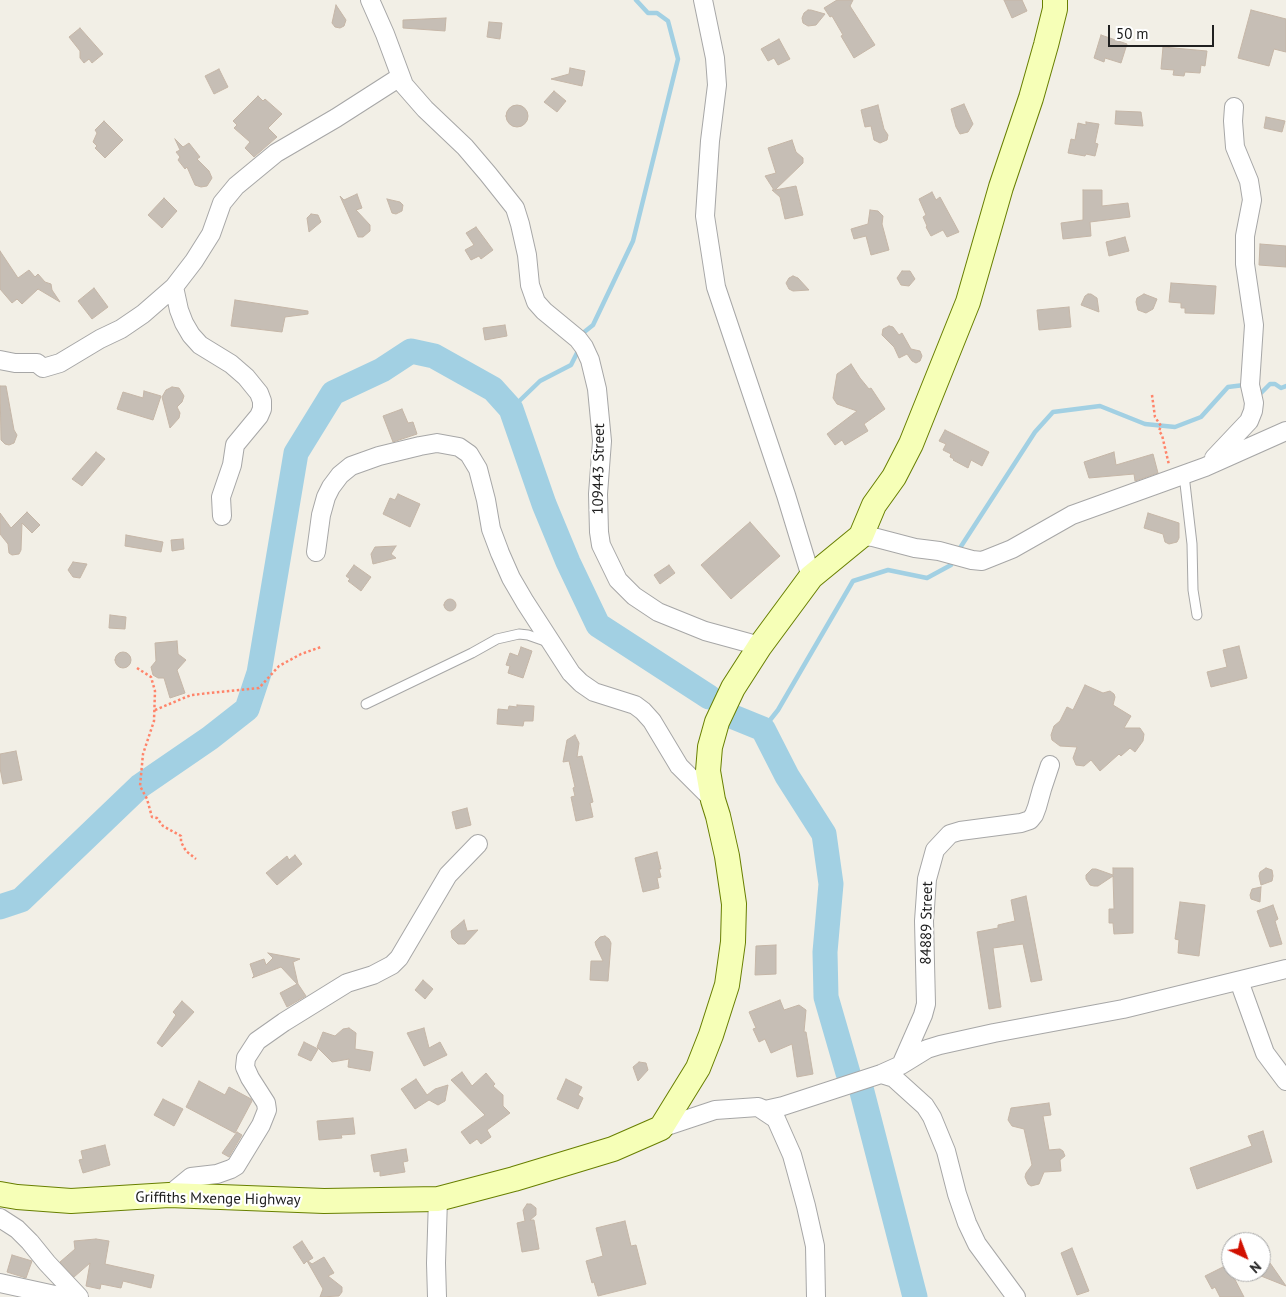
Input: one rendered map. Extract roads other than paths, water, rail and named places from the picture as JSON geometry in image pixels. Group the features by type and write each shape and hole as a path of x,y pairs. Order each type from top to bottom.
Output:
{"street":[{"name":"109443 Street","path":"370,0 385,34 400,77 412,95 464,147 514,208 520,224 527,255 530,285 536,302 544,312 578,339 590,360 597,389 602,440 598,494 599,532 601,545 618,580 634,596 658,612 705,631 760,646"},
{"path":"703,0 715,58 717,85 710,141 705,216 716,287 811,577"},
{"path":"661,1128 698,1068 727,985 733,942 734,904 727,856 718,816 712,800 708,771 710,747 718,722 732,688 760,646 811,577 861,536 874,505 894,477 911,444 968,302 1001,187 1031,98 1046,45 1055,0"},
{"path":"0,360 14,363 37,363 43,368 60,364 143,314 174,287 194,261 211,234 222,203 236,186 276,153 336,118 400,77"},
{"path":"1205,467 1249,421 1254,402 1250,385 1254,325 1245,264 1245,236 1252,192 1235,147 1234,107"},
{"path":"174,287 178,310 191,335 200,345 231,364 246,377 259,392 262,401 262,409 258,416 235,445 232,465 221,497 222,516"},
{"path":"861,536 873,536 915,548 939,551 982,561 1012,549 1072,515 1205,467 1286,431"},
{"path":"316,552 321,515 326,497 340,475 352,466 380,456 420,446 437,443 459,447 469,454 478,469 491,529 511,578 572,673 581,683 594,692 635,705 643,712 652,721 679,766 712,800"},
{"name":"84889 Street","path":"901,1065 926,1004 924,921 927,879 935,850 950,834 960,830 1021,823 1030,820 1037,808 1050,765"},
{"path":"169,1194 191,1177 217,1174 231,1169 236,1166 244,1154 267,1110 266,1103 250,1078 246,1067 246,1058 257,1041 292,1016 347,983 374,975 392,965 448,875 478,844"},
{"path":"661,1128 715,1110 758,1107 765,1110 783,1106 882,1074 940,1045 1123,1009 1286,969"},
{"path":"1239,981 1265,1053 1286,1081"},
{"path":"882,1074 894,1078 925,1106 932,1117 946,1152 966,1223 977,1244 1016,1297"},
{"path":"758,1107 776,1118 792,1154 815,1246 816,1297"},
{"name":"Griffiths Mxenge Highway","path":"0,1194 71,1201 169,1194 324,1201 438,1199 514,1179 613,1149 661,1128"},
{"path":"437,1297 438,1199"},
{"path":"0,1218 17,1229 30,1242 79,1297"},
{"path":"0,1284 64,1297"}],"lane":[{"path":"1179,477 1192,544 1197,615"},
{"path":"366,704 497,639 518,634 528,634 552,644"}],"waterway":[{"path":"583,333 593,325 633,241 678,59 668,21 657,13 648,13 636,0"},
{"path":"511,409 540,381 571,365 579,349"},
{"path":"0,907 21,900 140,786 210,738 247,709 259,673 296,453 333,393 382,370 411,351 434,356 493,389 511,409 544,504 568,562 598,625 709,697"},
{"path":"1260,394 1270,384 1275,384 1281,388 1286,386"},
{"path":"958,551 1035,432 1053,412 1100,406 1145,424 1175,427 1201,417 1228,387 1244,385"},
{"path":"763,729 778,710 853,581 888,570 927,578 951,565 953,559"},
{"path":"731,716 763,729 787,776 824,834 831,884 825,952 826,997 848,1073"},
{"path":"861,1088 915,1297"}]}
